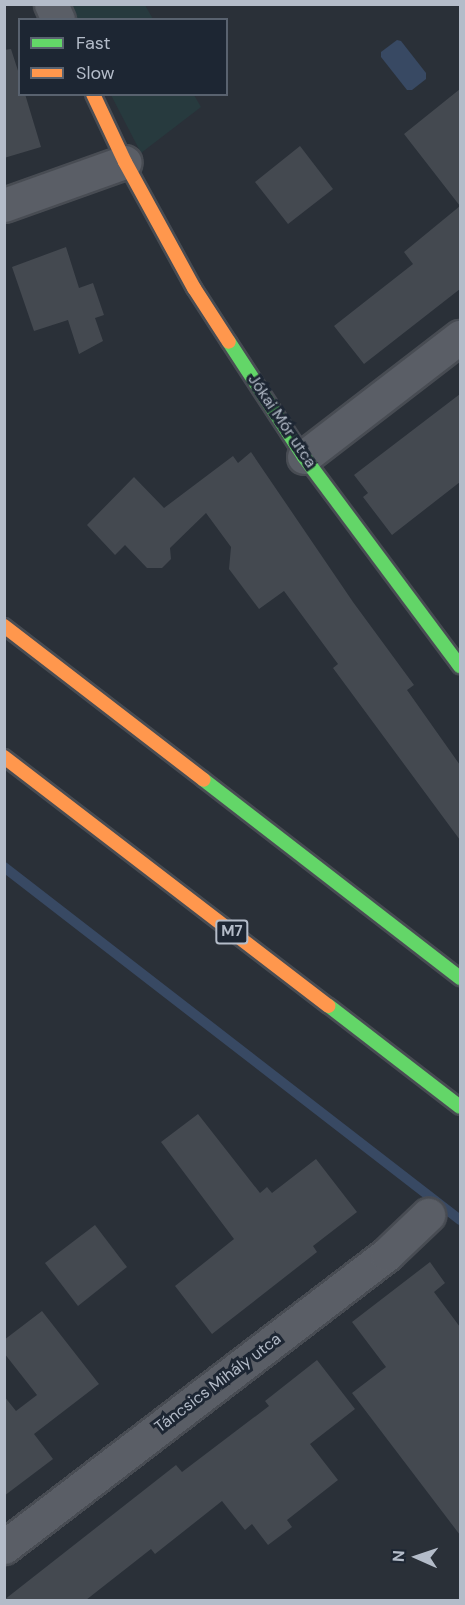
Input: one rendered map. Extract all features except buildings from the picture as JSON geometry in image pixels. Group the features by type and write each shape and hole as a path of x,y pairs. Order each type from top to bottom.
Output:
{"main road":[{"name":"Jókai Mór utca","path":"94,96 125,162 194,288 304,457 460,666"},
{"path":"4,626 460,978"},
{"name":"M7","path":"4,757 460,1107"}],"street":[{"path":"51,4 57,18"},
{"path":"4,205 125,162"},
{"path":"304,457 460,337"},
{"name":"Táncsics Mihály utca","path":"4,1547 387,1254 428,1215"}],"green space":[{"path":"66,5 145,5 152,18 73,18"},
{"path":"112,96 195,96 201,107 141,153"}],"water":[{"path":"397,40 401,41 426,73 426,79 412,90 407,90 381,57 381,52"}],"waterway":[{"path":"4,867 460,1220"}],"traffic: fast":[{"path":"229,342 304,457 460,666"},
{"path":"204,780 460,978"},
{"path":"329,1006 460,1107"}],"traffic: slow":[{"path":"94,96 125,162 194,288 229,342"},
{"path":"4,626 204,780"},
{"path":"4,757 329,1006"}]}
